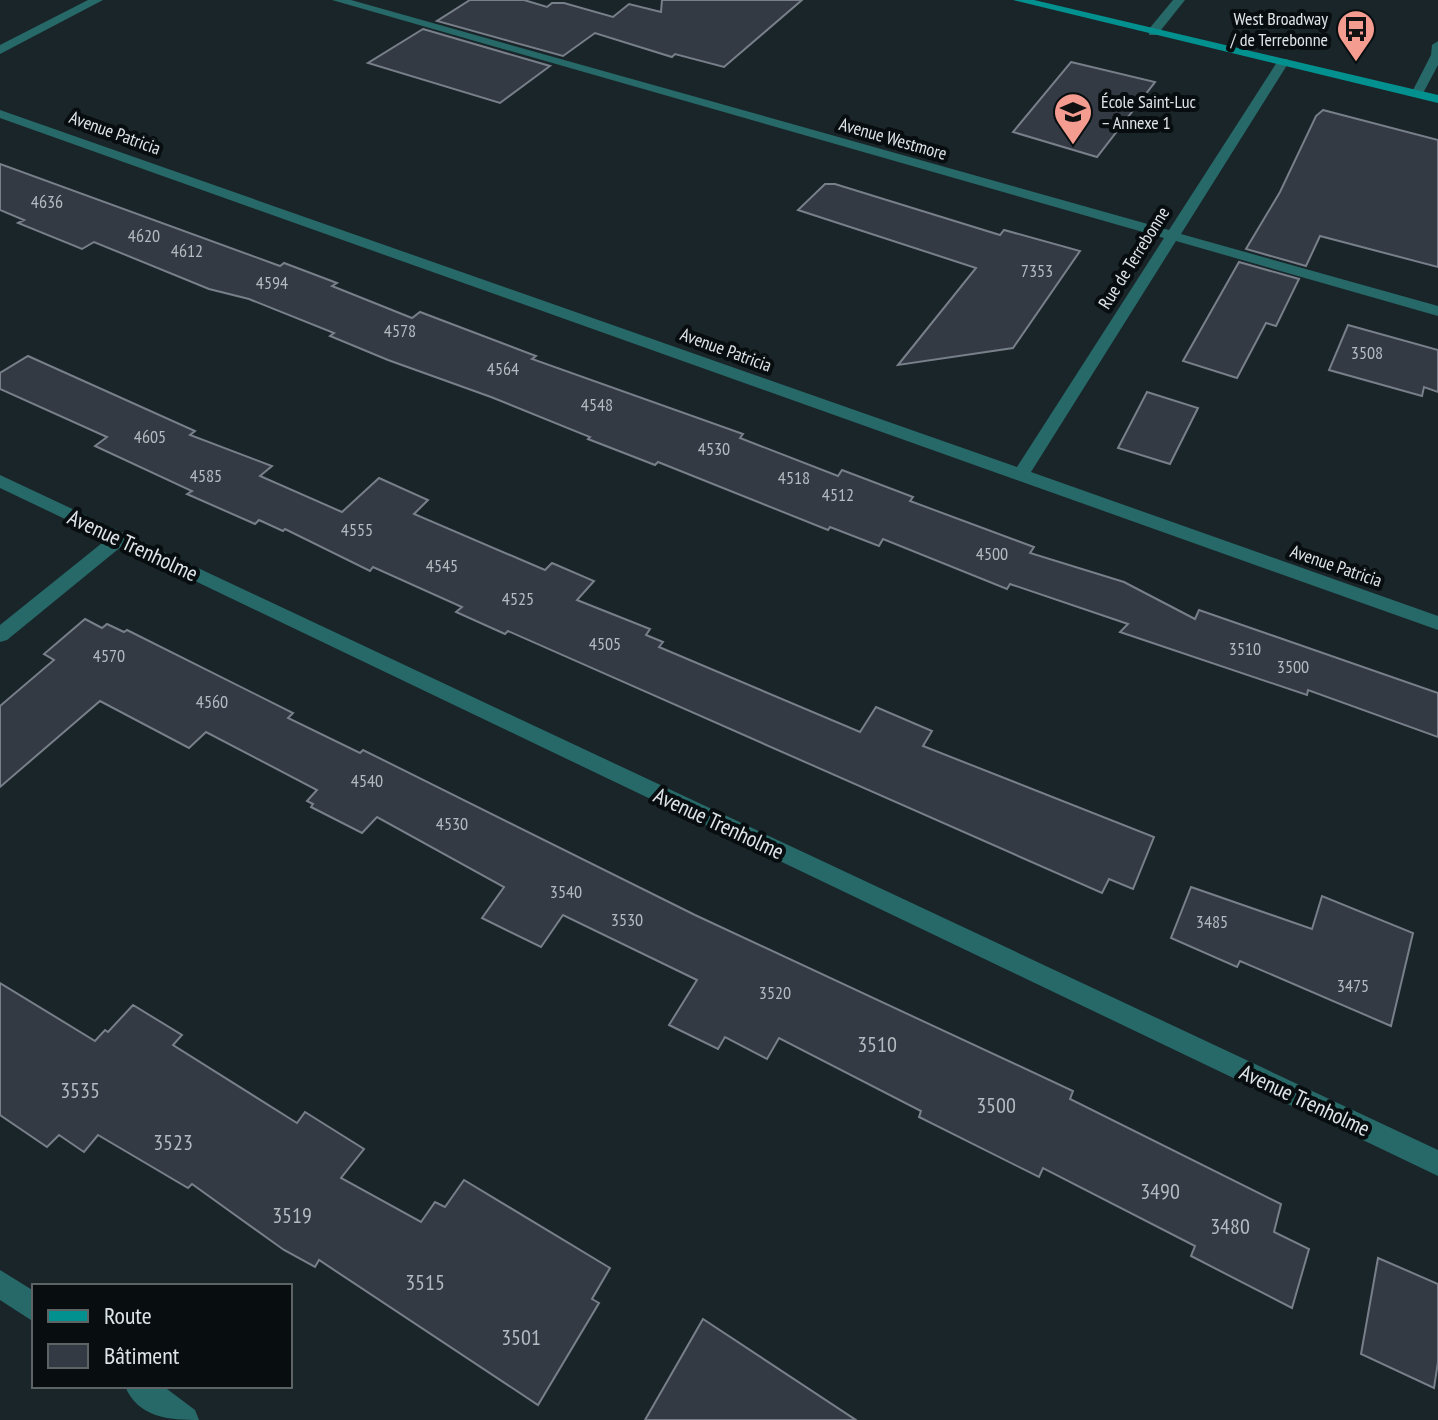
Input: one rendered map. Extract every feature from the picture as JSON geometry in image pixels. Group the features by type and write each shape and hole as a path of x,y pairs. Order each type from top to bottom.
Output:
{"street":[{"path":"0,50 97,0"},
{"name":"Avenue Westmore","path":"338,0 1438,311"},
{"path":"1019,0 1438,99"},
{"path":"1153,32 1179,0"},
{"path":"1417,94 1437,55 1438,45"},
{"name":"Rue de Terrebonne","path":"1020,476 1283,62"},
{"name":"Avenue Patricia","path":"0,114 1438,623"},
{"name":"Avenue Trenholme","path":"0,481 1438,1163"},
{"path":"0,635 120,538"},
{"path":"0,1283 32,1307"},
{"path":"142,1388 185,1420"}],"building":[{"path":"470,0 524,0 547,7 552,3 564,3 613,17 629,4 661,12 662,0 802,0 724,67 675,54 672,57 595,33 563,56 437,21"},
{"path":"423,29 550,66 500,103 368,63"},
{"path":"1071,62 1155,82 1097,157 1013,132"},
{"path":"1323,110 1438,140 1438,267 1320,236 1306,266 1246,249 1280,192 1316,116"},
{"path":"0,164 280,266 284,263 337,283 332,286 412,318 420,312 536,356 532,359 743,434 740,438 838,476 842,470 913,497 910,501 1034,547 1030,553 1124,582 1195,619 1199,610 1438,693 1438,737 1308,690 1307,695 1120,632 1128,624 1010,584 1007,589 883,539 879,546 830,527 828,530 658,462 655,465 588,439 590,437 491,397 388,360 330,336 334,333 249,299 209,289 94,242 82,249 18,223 24,220 0,210"},
{"path":"825,184 835,184 1000,235 1004,230 1080,251 1013,348 898,365 976,268 798,210"},
{"path":"1239,262 1299,279 1276,326 1266,323 1237,378 1183,361"},
{"path":"1348,325 1438,350 1438,392 1424,387 1422,396 1329,370"},
{"path":"28,356 195,431 190,435 272,466 260,476 342,512 379,478 428,500 414,514 545,570 552,563 594,581 577,600 650,629 646,635 663,642 659,647 860,732 876,707 932,731 923,746 1154,837 1133,889 1109,879 1102,893 508,631 505,634 456,612 462,607 373,567 370,571 285,529 283,531 259,520 255,524 187,494 192,491 95,446 107,437 0,389 0,373"},
{"path":"1147,392 1198,408 1170,464 1118,448"},
{"path":"85,619 102,628 107,624 124,632 127,630 293,713 288,718 360,753 363,750 695,915 1073,1091 1070,1099 1281,1204 1274,1232 1309,1249 1292,1308 1191,1256 1195,1246 1043,1168 1039,1177 919,1117 921,1111 779,1038 767,1059 725,1037 718,1049 669,1025 697,980 563,915 541,947 482,918 504,887 377,817 362,833 311,807 313,804 307,801 317,790 206,732 189,748 100,701 0,787 0,706 54,660 44,654"},
{"path":"1191,887 1312,929 1322,896 1413,933 1391,1026 1240,961 1237,967 1171,938"},
{"path":"0,983 95,1041 105,1030 108,1032 133,1005 182,1035 173,1045 297,1123 305,1112 364,1149 341,1178 421,1222 435,1202 445,1207 464,1180 610,1268 592,1299 599,1303 538,1405 319,1260 315,1267 284,1250 192,1184 188,1188 98,1135 84,1152 59,1135 47,1147 0,1115"},
{"path":"1378,1258 1438,1284 1438,1362 1434,1388 1361,1354"},
{"path":"703,1319 856,1420 645,1420"}],"place":[{"name":"West Broadway / de Terrebonne","path":"1356,63"},
{"name":"École Saint-Luc – Annexe 1","path":"1073,146"}]}
